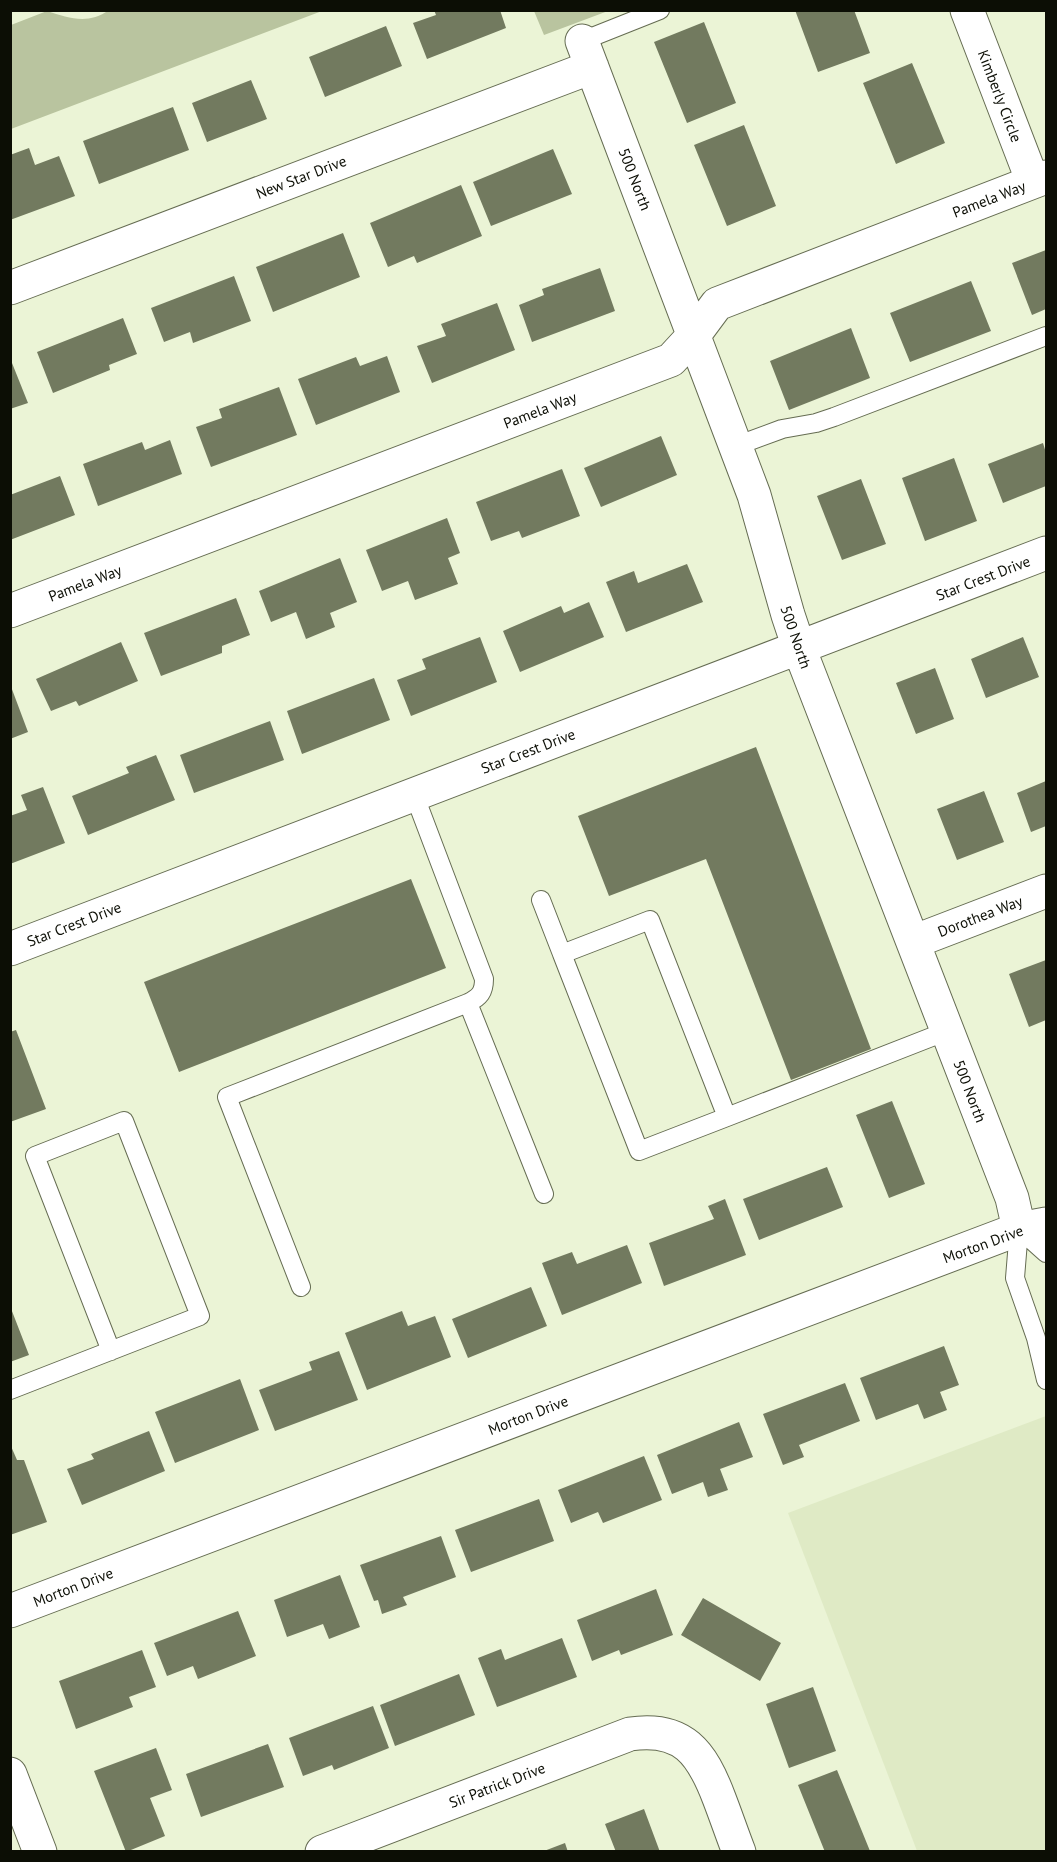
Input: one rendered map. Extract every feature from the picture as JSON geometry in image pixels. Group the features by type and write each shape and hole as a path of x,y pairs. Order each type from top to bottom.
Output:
{"street":[{"name":"Kimberly Circle","path":"967,10 1040,180"},
{"name":"New Star Drive","path":"10,288 587,54"},
{"name":"500 North","path":"587,54 754,495 799,648 1011,1198 1033,1227"},
{"name":"Pamela Way","path":"10,611 671,360 694,335 717,304 1040,180"},
{"name":"Star Crest Drive","path":"10,949 1047,553"},
{"name":"Dorothea Way","path":"913,942 1047,891"},
{"name":"Morton Drive","path":"10,1611 1033,1227"},
{"name":"Sir Patrick Drive","path":"322,1851 630,1734 646,1732 661,1733 675,1738 701,1759 739,1851"},
{"path":"10,1774 40,1851"}],"lane":[{"path":"587,54 660,10"},
{"path":"736,446 782,429 834,417 1047,336"},
{"path":"301,1287 227,1097 468,1003 484,990 484,979 414,794"},
{"path":"541,900 639,1151 947,1031"},
{"path":"562,954 650,920 727,1117"},
{"path":"468,1003 544,1194"},
{"path":"10,1390 111,1351 200,1316 124,1121 35,1156 111,1351"},
{"path":"1033,1227 1047,1253"},
{"path":"1033,1227 1016,1278 1047,1380"}],"shaded area":[{"path":"109,10 322,11 11,129 11,25 47,11 71,18 86,19"},
{"path":"534,11 608,11 544,35"},
{"path":"1046,1416 1046,1851 917,1851 788,1513"}],"building":[{"path":"434,10 500,10 506,28 427,59 413,23 436,15"},
{"path":"795,10 854,10 870,53 818,72"},
{"path":"704,22 736,103 687,123 654,42"},
{"path":"386,26 402,66 325,97 309,57"},
{"path":"912,63 945,143 896,164 863,83"},
{"path":"251,80 267,119 207,142 192,103"},
{"path":"173,107 189,150 99,184 83,141"},
{"path":"744,125 776,206 727,226 694,145"},
{"path":"29,148 35,165 59,156 75,196 10,220 10,155"},
{"path":"553,149 572,194 491,226 473,182"},
{"path":"461,185 482,236 417,263 414,256 388,267 370,223"},
{"path":"343,233 360,277 273,312 256,267"},
{"path":"1046,250 1046,309 1032,315 1012,263"},
{"path":"600,268 615,311 532,342 519,305 544,295 542,289"},
{"path":"234,276 251,321 193,343 190,332 164,342 151,308"},
{"path":"971,281 991,331 910,362 890,313"},
{"path":"497,303 515,350 432,383 417,346 446,336 441,324"},
{"path":"123,318 137,354 109,365 110,370 53,393 37,352"},
{"path":"851,328 870,378 789,410 770,361"},
{"path":"387,356 400,392 316,425 298,379 356,357 360,366"},
{"path":"10,363 12,363 28,403 10,409"},
{"path":"279,387 297,435 211,467 196,427 222,418 219,409"},
{"path":"661,436 677,475 601,507 584,468"},
{"path":"170,440 182,474 98,506 83,464 142,442 145,450"},
{"path":"1043,443 1046,453 1046,486 1003,503 988,464"},
{"path":"954,458 977,521 925,541 902,478"},
{"path":"562,469 580,516 522,538 519,531 491,541 476,502"},
{"path":"60,476 75,515 10,540 10,495"},
{"path":"861,479 886,544 842,560 817,496"},
{"path":"447,518 460,553 448,558 458,584 415,600 408,581 382,591 366,550"},
{"path":"340,558 357,602 330,613 335,627 306,639 296,612 271,622 259,591"},
{"path":"687,564 703,602 626,632 606,582 634,571 638,583"},
{"path":"236,598 250,635 222,646 222,653 161,676 144,633"},
{"path":"589,602 604,637 520,672 503,631 561,606 564,613"},
{"path":"480,637 497,682 411,716 397,680 426,669 422,659"},
{"path":"1023,637 1039,677 986,698 971,659"},
{"path":"121,642 138,681 79,706 76,701 51,711 36,679"},
{"path":"935,668 954,719 916,734 896,683"},
{"path":"374,678 390,720 302,754 287,711"},
{"path":"10,684 28,732 10,739"},
{"path":"270,721 284,760 194,793 180,755"},
{"path":"756,747 871,1049 791,1080 706,859 609,896 578,816"},
{"path":"156,755 175,800 88,835 72,796 129,773 126,767"},
{"path":"1046,781 1046,826 1031,832 1017,793"},
{"path":"43,787 65,843 10,864 10,816 27,810 21,795"},
{"path":"984,791 1004,842 957,860 937,809"},
{"path":"411,879 446,968 179,1072 144,982"},
{"path":"1046,960 1046,1020 1029,1027 1009,974"},
{"path":"16,1030 46,1109 10,1122 10,1032"},
{"path":"892,1101 925,1184 889,1198 856,1115"},
{"path":"827,1167 843,1207 759,1240 743,1199"},
{"path":"725,1199 746,1255 664,1286 649,1243 714,1219 708,1206"},
{"path":"627,1245 642,1283 562,1315 542,1263 572,1252 577,1264"},
{"path":"531,1287 547,1326 468,1358 452,1319"},
{"path":"10,1306 29,1355 10,1362"},
{"path":"402,1311 408,1326 435,1316 451,1357 367,1390 345,1333"},
{"path":"944,1346 959,1385 940,1392 947,1410 924,1419 918,1404 876,1420 860,1378"},
{"path":"339,1351 358,1400 275,1431 259,1390 312,1370 309,1362"},
{"path":"240,1379 259,1430 175,1463 155,1412"},
{"path":"845,1383 860,1421 799,1445 804,1457 783,1465 763,1414"},
{"path":"739,1422 753,1457 720,1469 728,1490 708,1497 703,1482 672,1494 657,1455"},
{"path":"149,1431 165,1471 82,1505 67,1469 94,1459 91,1454"},
{"path":"10,1444 17,1460 24,1460 47,1522 10,1535"},
{"path":"644,1456 662,1500 603,1523 598,1512 571,1523 558,1490"},
{"path":"539,1499 554,1541 471,1572 455,1530"},
{"path":"441,1536 456,1577 403,1597 407,1605 382,1614 378,1600 374,1601 360,1565"},
{"path":"340,1575 360,1627 329,1639 323,1624 287,1637 274,1600"},
{"path":"656,1589 673,1635 621,1655 619,1650 592,1661 577,1620"},
{"path":"703,1598 781,1643 760,1681 681,1635"},
{"path":"238,1611 256,1656 198,1679 193,1666 167,1676 154,1643"},
{"path":"562,1638 577,1677 497,1707 478,1658 501,1649 505,1660"},
{"path":"142,1650 156,1687 129,1697 133,1707 76,1729 59,1681"},
{"path":"459,1674 475,1715 395,1746 380,1705"},
{"path":"813,1687 836,1751 789,1768 766,1704"},
{"path":"373,1706 389,1748 334,1770 332,1765 303,1776 289,1738"},
{"path":"268,1744 284,1787 201,1817 186,1774"},
{"path":"156,1748 172,1790 150,1798 165,1836 126,1852 94,1771"},
{"path":"837,1770 870,1851 868,1852 825,1852 798,1785"},
{"path":"644,1809 660,1852 616,1852 605,1824"},
{"path":"565,1843 568,1852 544,1852 544,1851"}]}
